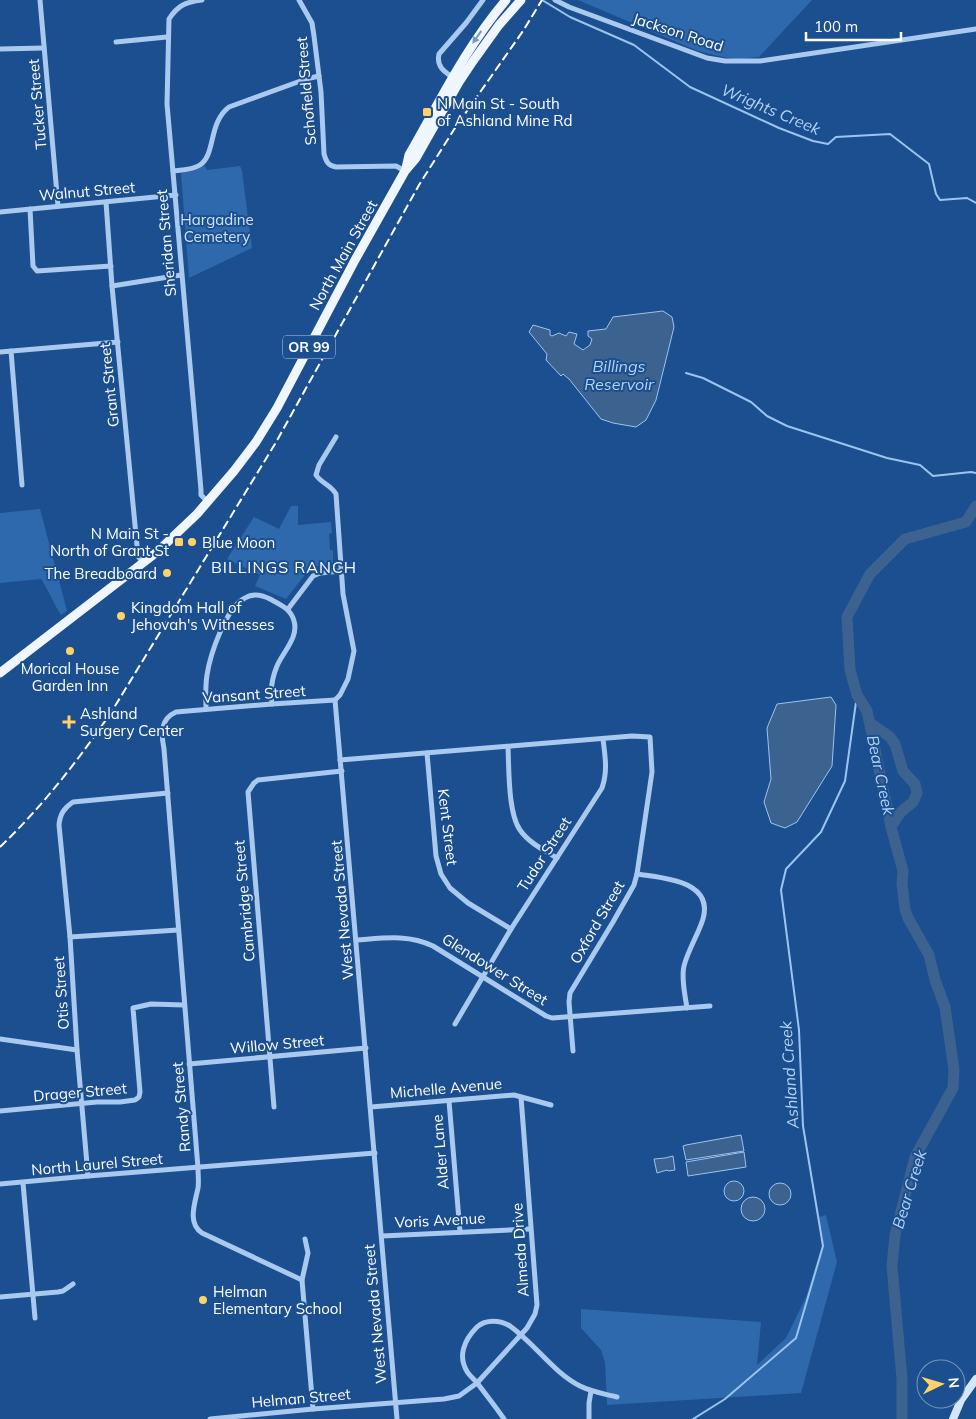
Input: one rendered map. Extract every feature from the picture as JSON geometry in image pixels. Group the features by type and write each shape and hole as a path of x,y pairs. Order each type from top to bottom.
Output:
{"main road":[{"name":"OR 99","path":"456,79 478,35 506,0"},
{"name":"OR 99","path":"456,79 521,0"},
{"name":"North Main Street","path":"0,673 143,564 185,526 234,471 256,442 276,408 355,260 405,171 416,158 456,79"}],"street":[{"name":"Tucker Street","path":"40,0 58,206"},
{"name":"Sheridan Street","path":"202,0 188,1 169,19 167,37 167,104 201,495 208,502"},
{"name":"Schofield Street","path":"299,0 312,23 319,76 324,154 329,164 342,168 396,166 405,171"},
{"path":"456,79 440,68 439,54 466,23 482,0"},
{"name":"Jackson Road","path":"555,0 688,52 725,61 760,61 976,28"},
{"path":"116,42 167,37"},
{"path":"0,50 44,48"},
{"path":"173,171 193,168 206,159 217,121 220,115 229,107 319,76"},
{"name":"Walnut Street","path":"0,212 176,195"},
{"name":"Grant Street","path":"106,202 112,286 138,556 143,564"},
{"path":"30,209 33,266 37,271 111,266"},
{"path":"112,286 181,275"},
{"path":"0,352 118,342"},
{"path":"11,351 22,485"},
{"path":"335,700 340,695 348,679 354,651 344,600 336,494 332,488 317,478 316,475 319,465 336,437"},
{"path":"288,610 313,576 320,573 341,571"},
{"path":"206,710 207,676 214,648 225,624 238,603 248,596 259,595 288,610 294,618 295,631 277,667 273,682 272,704"},
{"name":"Vansant Street","path":"162,737 163,725 171,714 176,712 335,700"},
{"name":"West Nevada Street","path":"335,700 397,1419"},
{"name":"Oxford Street","path":"573,1051 570,993 629,895 637,874 652,772 650,737 627,736 603,739"},
{"name":"Randy Street","path":"162,737 198,1168 194,1208 196,1229 302,1280"},
{"path":"340,760 603,739"},
{"name":"Tudor Street","path":"455,1024 511,930 602,788 605,781 606,764 603,739"},
{"path":"508,747 512,806 516,822 524,835 557,858"},
{"name":"Kent Street","path":"428,753 436,856 441,874 450,888 468,904 511,930"},
{"name":"Cambridge Street","path":"274,1107 248,792 258,780 342,771"},
{"name":"Otis Street","path":"88,1176 70,938 59,825 63,810 73,802 168,793"},
{"path":"637,874 684,882 694,889 703,903 703,920 684,966 683,974 687,1008"},
{"path":"70,938 178,930"},
{"name":"Glendower Street","path":"357,940 399,937 423,941 552,1018 710,1006"},
{"name":"Drager Street","path":"0,1111 135,1100 139,1097 140,1092 133,1008 151,1004 184,1004"},
{"path":"0,1039 77,1050"},
{"name":"Willow Street","path":"189,1064 366,1048"},
{"name":"Michelle Avenue","path":"371,1107 514,1095 551,1105"},
{"name":"Almeda Drive","path":"395,1402 454,1398 467,1392 521,1335 532,1320 537,1305 521,1097"},
{"name":"Alder Lane","path":"449,1100 460,1232"},
{"name":"North Laurel Street","path":"0,1184 375,1153"},
{"path":"23,1182 35,1318"},
{"name":"Voris Avenue","path":"382,1236 530,1229"},
{"path":"305,1239 308,1253 302,1280 313,1409"},
{"path":"0,1297 63,1291 73,1284"},
{"path":"504,1419 467,1372 462,1359 464,1345 472,1333 480,1325 488,1322 507,1324 560,1372 579,1386 591,1391 618,1397"},
{"path":"953,1419 961,1400 976,1379"},
{"path":"589,1419 591,1391"},
{"name":"Helman Street","path":"210,1419 395,1402"}],"green space":[{"path":"578,0 812,0 759,57 737,59 698,51"},
{"name":"Hargadine Cemetery","path":"205,166 207,170 240,166 252,248 189,278 181,173"},
{"path":"291,506 298,506 298,525 331,522 332,533 329,534 330,550 333,550 333,563 314,567 308,571 286,599 255,586 260,575 227,559 254,517 279,529"},
{"path":"40,509 67,611 61,615 41,579 0,583 0,513"},
{"path":"826,1215 837,1262 801,1393 607,1405 605,1362 601,1350 581,1328 581,1309 761,1322 757,1365 786,1338 806,1297 822,1246 819,1217"}],"water":[{"name":"Billings Reservoir","path":"663,311 672,317 674,327 656,400 646,420 636,427 601,419 569,379 563,374 561,376 546,360 547,354 529,332 533,325 550,330 550,335 552,336 559,333 566,336 569,332 577,334 574,344 583,350 590,345 592,339 588,336 588,331 606,329 613,317"},
{"path":"831,697 836,705 832,766 797,822 785,828 771,823 764,802 771,779 767,728 777,704"},
{"path":"741,1135 744,1151 686,1160 683,1146"},
{"path":"744,1152 746,1167 688,1176 686,1162"},
{"path":"673,1156 675,1170 657,1173 654,1159"},
{"path":"734,1181 741,1184 744,1191 741,1198 734,1201 727,1198 724,1191 727,1184"},
{"path":"776,1183 784,1183 791,1190 791,1198 784,1205 776,1205 769,1198 769,1190"},
{"path":"753,1197 762,1200 765,1209 762,1218 753,1221 744,1218 741,1209 744,1200"}],"waterway":[{"name":"Wrights Creek","path":"542,0 570,17 634,45 690,87 779,128 813,141 828,144 836,137 890,134 929,164 936,194 940,200 967,198 976,203"},
{"path":"686,373 703,378 751,402 767,416 787,426 887,458 920,465 933,476 976,473"},
{"name":"Bear Creek","path":"902,1419 902,1379 892,1266 895,1235 915,1157 953,1088 954,1070 945,1007 935,980 929,955 908,918 905,909 902,884 903,871 891,827 867,711 857,695 850,670 847,617 870,574 905,539 966,522 976,506"},
{"name":"Ashland Creek","path":"693,1419 725,1399 796,1338 823,1246 803,1126 799,1030 781,890 786,869 821,832 845,781 857,695"},
{"name":"Bear Creek","path":"870,723 890,737 895,744 903,771 915,784 917,793 913,802 901,812 891,827"}],"railway":[{"path":"0,847 16,832 60,782 112,711 275,444 419,185 455,128 523,31 542,0"}],"place":[{"name":"N Main St - South of Ashland Mine Rd","path":"427,112"},
{"name":"N Main St - North of Grant St","path":"179,542"},
{"name":"Blue Moon","path":"192,542"},
{"name":"The Breadboard","path":"167,573"},
{"name":"Kingdom Hall of Jehovah's Witnesses","path":"121,616"},
{"name":"Morical House Garden Inn","path":"70,651"},
{"name":"Ashland Surgery Center","path":"69,722"},
{"name":"Helman Elementary School","path":"203,1300"}],"district":[{"name":"BILLINGS RANCH","path":"284,567"}]}
